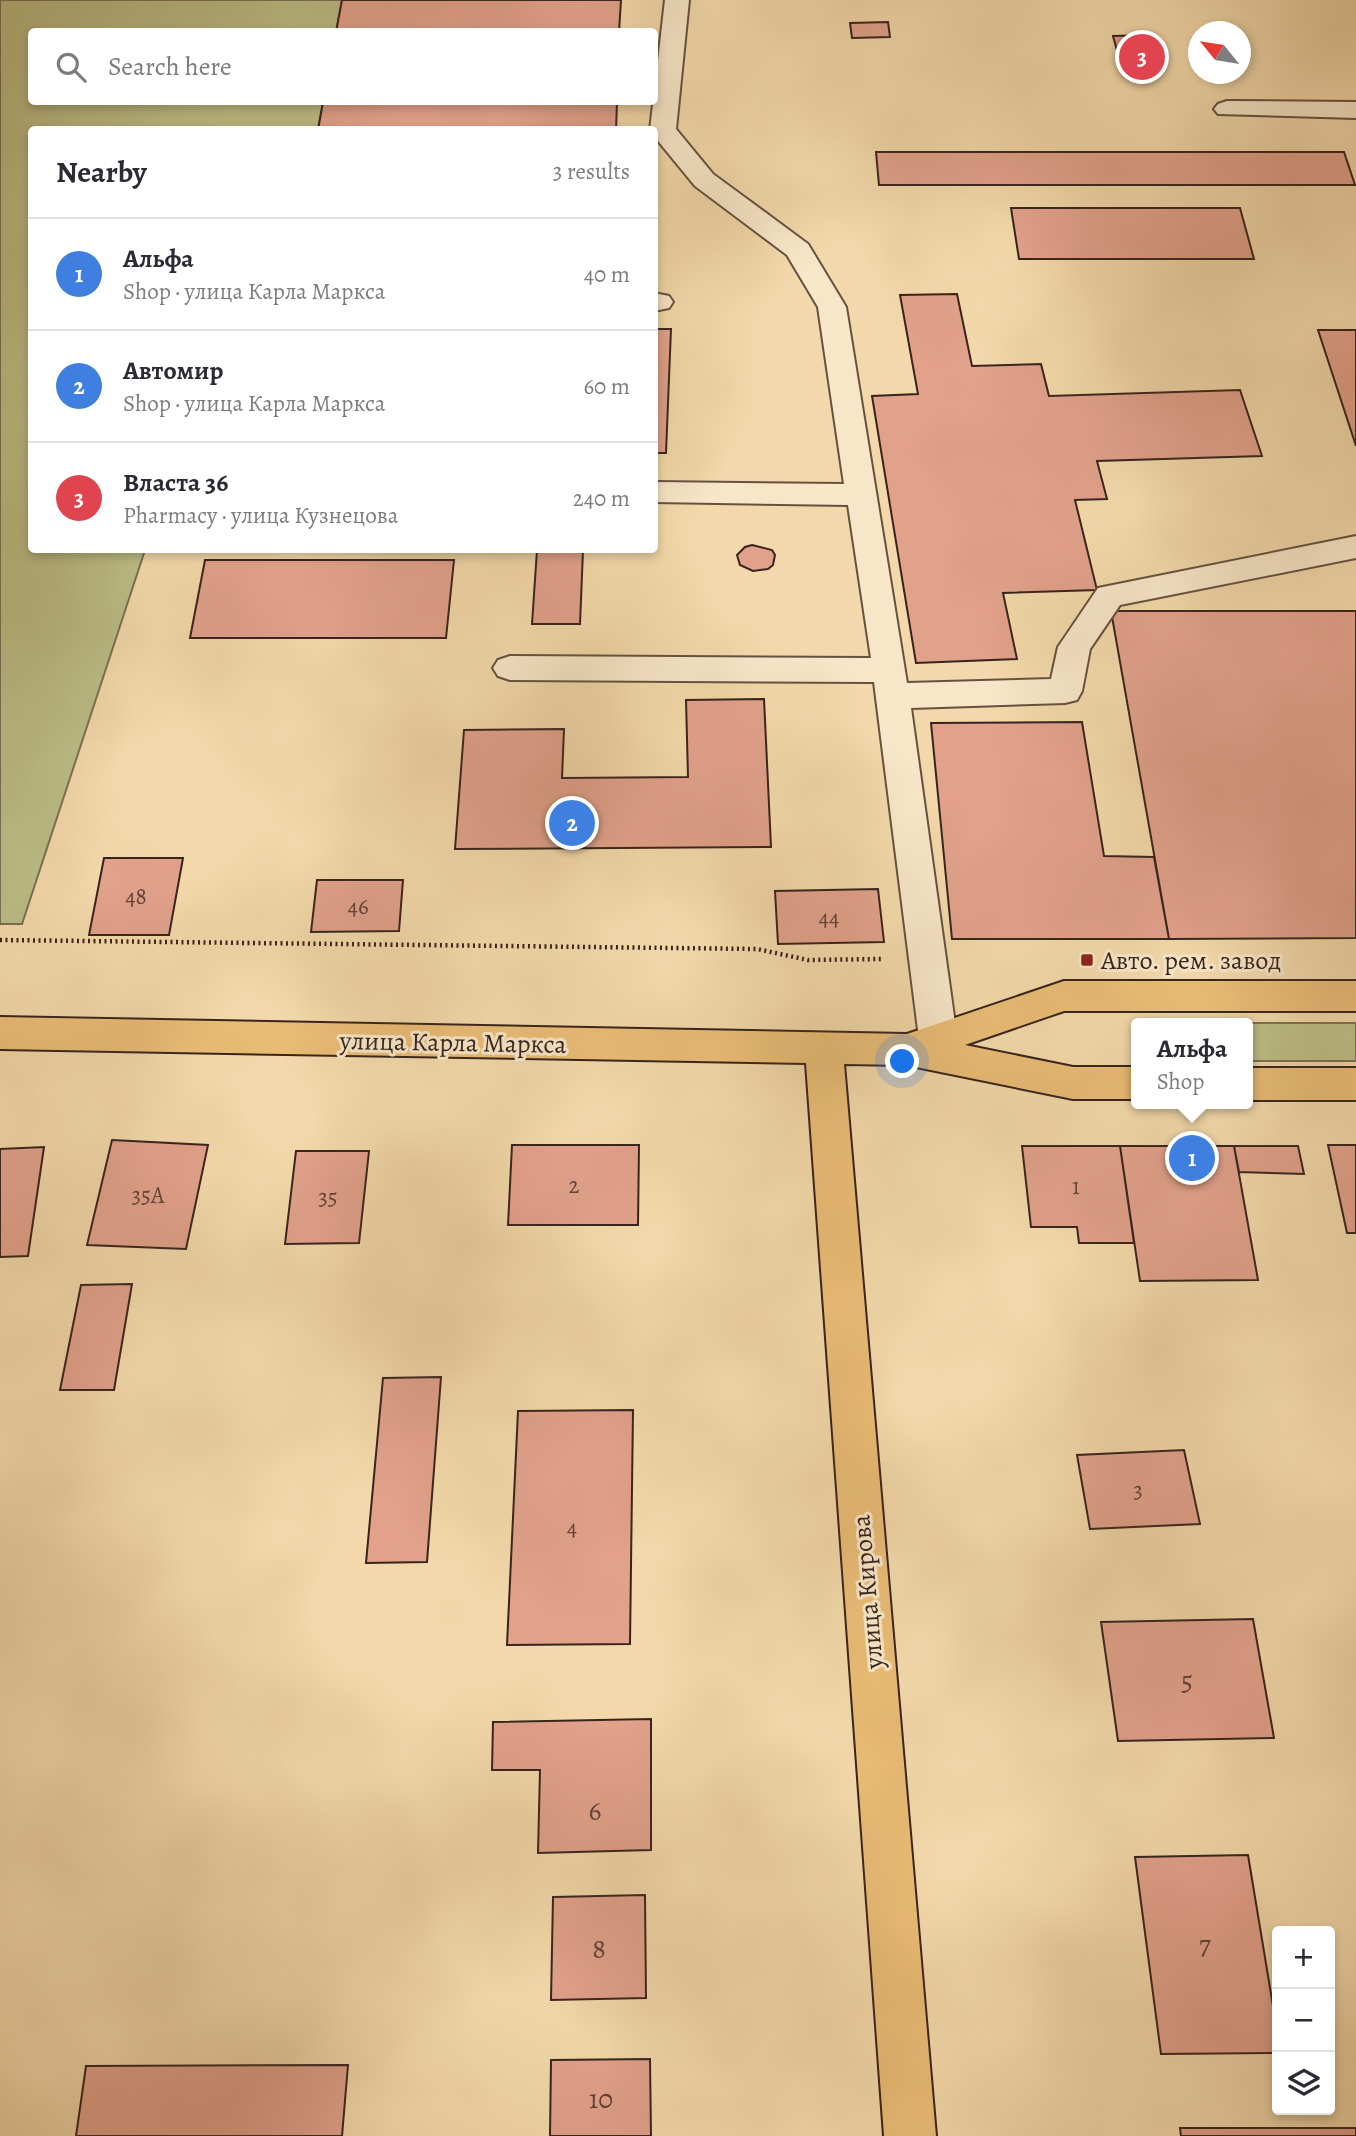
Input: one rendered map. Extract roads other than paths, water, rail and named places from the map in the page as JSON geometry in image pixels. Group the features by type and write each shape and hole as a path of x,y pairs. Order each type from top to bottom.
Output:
{"main road":[{"name":"улица Карла Маркса","path":"0,1033 824,1048 922,1044 1064,996 1356,996"},
{"name":"улица Карла Маркса","path":"922,1044 1073,1083 1131,1083"},
{"name":"улица Кирова","path":"824,1048 910,2136"},
{"path":"1253,1084 1356,1084"}],"street":[{"path":"677,0 663,131 704,180 798,250 832,307 890,683 922,1044"},
{"path":"1227,109 1356,110"},
{"path":"658,492 861,495"},
{"path":"510,668 1065,691 1074,646 1109,596 1356,547"}],"place":[{"name":"Власта 36","path":"1142,57"},
{"name":"Автомир","path":"572,823"},
{"name":"Авто. рем. завод","path":"1087,960"},
{"name":"Альфа","path":"1192,1158"}]}
